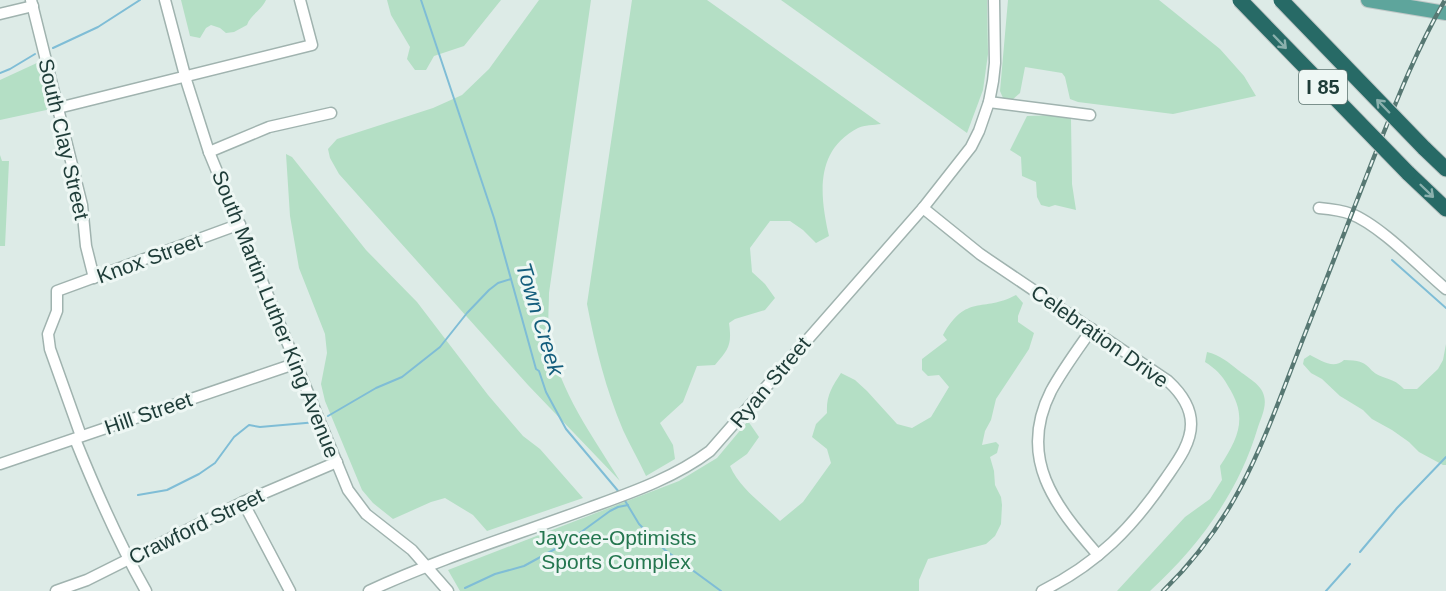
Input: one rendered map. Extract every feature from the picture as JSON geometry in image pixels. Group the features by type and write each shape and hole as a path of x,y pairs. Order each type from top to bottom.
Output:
{"highway":[{"name":"I 85","path":"1240,0 1446,209"},
{"name":"I 85","path":"1281,0 1446,169"}],"main road":[{"path":"1368,0 1446,13"}],"street":[{"name":"South Martin Luther King Avenue","path":"165,0 185,76 209,152 350,492 362,510 408,547 448,591"},
{"path":"58,108 312,45 300,0"},
{"name":"Ryan Street","path":"369,591 641,488 680,471 710,451 923,208 971,147 989,102 995,63 994,0"},
{"path":"0,14 32,3"},
{"name":"South Clay Street","path":"32,3 82,206 86,246 94,278"},
{"path":"989,102 1090,115"},
{"path":"209,152 269,127 331,113"},
{"name":"Celebration Drive","path":"923,208 980,254 1092,329 1177,390 1185,402 1191,424 1190,435 1179,459 1150,502 1121,536 1098,555 1057,584 1042,591"},
{"path":"1319,208 1341,211 1362,220 1381,233 1446,289"},
{"name":"Knox Street","path":"78,437 50,349 48,334 57,311 57,291 240,224"},
{"path":"1092,329 1050,392 1041,421 1038,451 1044,477 1056,504 1098,555"},
{"name":"Hill Street","path":"0,464 297,363"},
{"path":"78,437 127,558 146,591"},
{"name":"Crawford Street","path":"56,591 87,580 243,502 336,462"},
{"path":"243,502 290,591"}],"green space":[{"path":"181,0 266,0 247,25 234,32 226,33 211,25 206,28 200,38 190,36"},
{"path":"387,0 501,0 464,46 434,56 426,70 415,70 407,59 410,47 391,15"},
{"path":"539,0 591,0 549,293 549,328 554,358 569,395 620,481 528,385 339,174 328,149 337,139 433,108 462,95 489,69"},
{"path":"632,0 707,0 881,124 858,128 844,138 834,149 827,162 823,190 829,236 816,243 790,221 770,221 750,248 752,272 775,298 765,310 729,323 730,342 724,355 715,365 697,366 683,402 660,423 673,445 675,459 646,476 623,430 611,399 597,352 587,304"},
{"path":"781,0 987,0 988,54 983,90 967,133"},
{"path":"1008,0 1159,0 1220,49 1244,76 1256,96 1173,114 1078,102 1070,99 1062,73 1025,67 1020,93 1012,100 1003,98 1000,91"},
{"path":"39,62 51,109 0,120 0,80"},
{"path":"1060,115 1071,119 1072,184 1076,210 1055,205 1049,207 1041,205 1037,197 1036,182 1022,176 1021,157 1010,150 1027,116"},
{"path":"286,154 292,157 366,250 417,302 488,395 523,436 540,449 583,498 487,531 473,515 445,498 393,519 373,503 362,490 325,401 321,384 327,353 325,334 299,268 290,216"},
{"path":"0,155 2,161 9,161 5,246 0,246"},
{"name":"Jaycee-Optimists Sports Complex","path":"1016,295 1023,303 1018,322 1034,333 1029,349 996,399 982,445 996,442 999,445 997,453 990,457 995,485 1001,497 1001,524 995,536 986,544 928,559 919,580 919,591 460,591 448,570 679,481 717,458 748,421 759,437 747,454 730,466 746,489 780,521 803,502 831,463 827,449 812,437 816,424 827,413 830,392 841,373 855,380 897,424 912,428 931,417 949,387 939,375 928,376 922,370 922,359 947,340 943,335 960,314 976,306 994,303"},
{"path":"1446,344 1446,465 1419,452 1392,430 1372,419 1363,410 1340,396 1322,379 1311,373 1303,364 1304,359 1310,355 1331,364 1353,360 1364,364 1377,375 1394,381 1404,389 1417,389 1438,369 1443,360"},
{"path":"1207,352 1227,362 1254,382 1263,392 1264,408 1250,451 1240,474 1215,516 1185,556 1168,574 1150,591 1117,591 1185,517 1210,499 1222,480 1220,466 1232,446 1239,427 1238,407 1226,382 1205,362"}],"waterway":[{"path":"53,48 98,27 140,0"},
{"name":"Town Creek","path":"421,0 494,218 536,369 566,429 619,492"},
{"path":"0,73 35,54"},
{"path":"1392,260 1446,308"},
{"path":"328,416 376,388 402,377 440,347 489,290 498,283 511,279"},
{"path":"138,495 167,490 199,474 215,463 234,437 249,425 260,427 317,422"},
{"path":"1360,552 1397,508 1446,457"},
{"name":"Town Creek","path":"624,499 639,524 665,550 721,591"},
{"path":"465,588 495,574 524,566 566,543 610,511 628,505"},
{"path":"1326,591 1350,564"}],"railway":[{"path":"1163,591 1211,535 1247,476 1275,412 1397,100 1445,0"}]}
